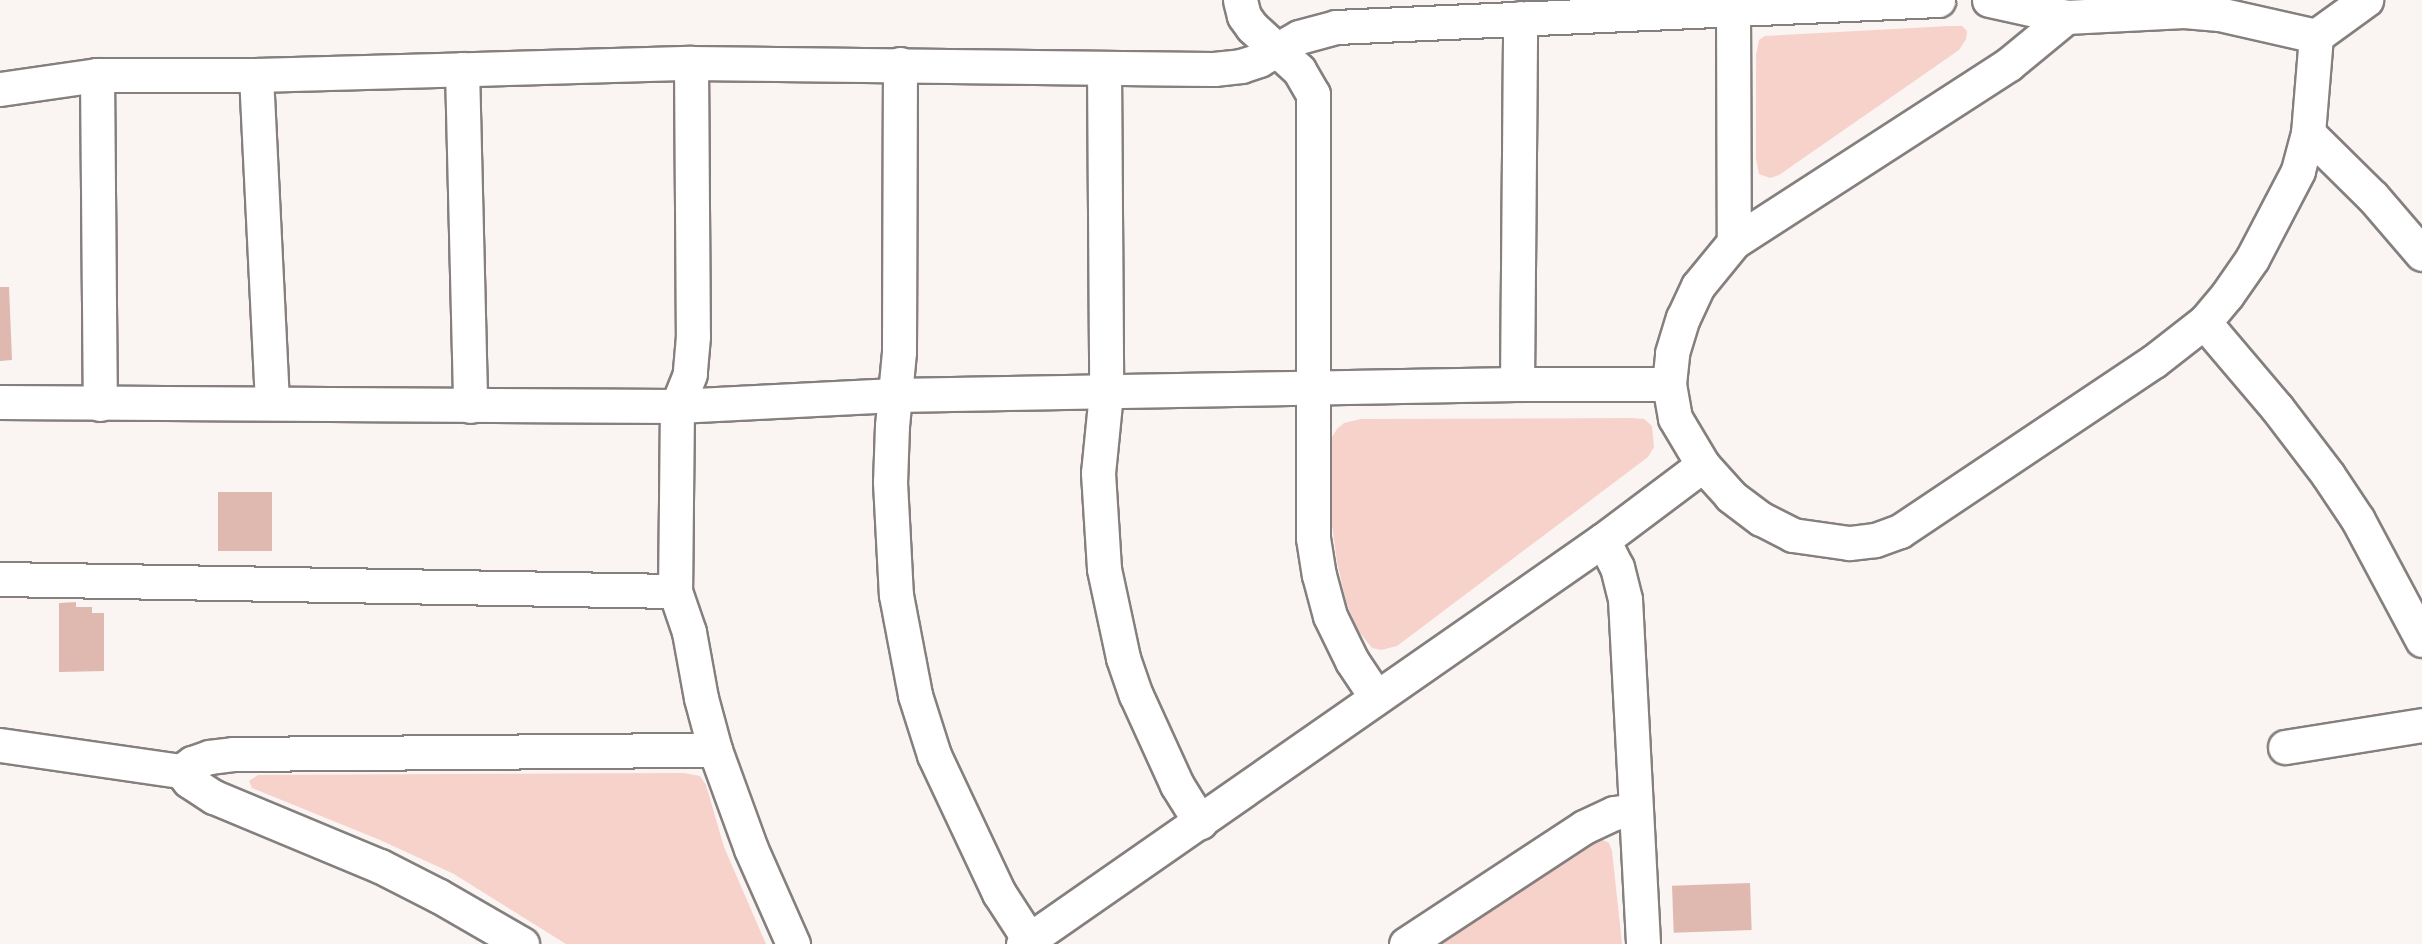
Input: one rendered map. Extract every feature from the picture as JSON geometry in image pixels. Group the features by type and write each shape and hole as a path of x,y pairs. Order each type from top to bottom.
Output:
{"street":[{"path":"1240,0 1244,16 1299,70 1313,94 1315,112 1312,504 1319,575 1330,616 1341,640 1376,697"},
{"path":"0,89 98,75 256,75 691,63 1214,69 1241,66 1259,60 1276,48 1317,30 1336,27 1938,0"},
{"path":"1989,0 2066,16 2184,11 2219,14 2316,36 2366,0"},
{"path":"1733,8 1734,242"},
{"path":"2066,16 2009,64 1734,242 1698,286 1683,318 1672,353 1669,384 1675,418 1702,465 1731,496 1761,519 1793,534 1849,543 1875,540 1900,531 2154,361 2204,322 2252,259 2298,171 2308,133 2316,36"},
{"path":"1517,384 1520,18"},
{"path":"691,63 693,336 690,375 677,406 675,591 689,632 701,698 715,750 751,849 793,944"},
{"path":"900,64 899,352 890,482 893,561 899,614 915,695 934,755 956,807 999,893 1028,943 1603,540 1702,465"},
{"path":"1104,68 1106,393 1098,474 1104,569 1123,658 1149,729 1176,785 1200,822"},
{"path":"462,69 470,406"},
{"path":"98,75 100,404"},
{"path":"256,75 272,402"},
{"path":"2308,133 2373,197 2422,254"},
{"path":"2204,322 2277,408 2328,474 2358,520 2422,640"},
{"path":"0,402 677,406 895,395 1517,384 1669,384"},
{"path":"1603,540 1617,567 1625,599 1644,944"},
{"path":"0,579 675,591"},
{"path":"2285,747 2422,725"},
{"path":"0,745 181,771 189,781 214,797 380,866 439,896 522,944"},
{"path":"181,771 192,763 209,757 233,754 715,750"},
{"path":"1406,944 1584,827 1614,813 1635,810"}],"shaded area":[{"path":"1962,26 1967,31 1966,39 1959,50 1779,175 1770,178 1759,174 1756,159 1756,55 1759,40 1765,36"},
{"path":"1361,419 1644,419 1652,426 1654,447 1648,457 1397,646 1381,650 1372,648 1357,629 1346,602 1337,562 1332,525 1330,449 1331,439 1337,429 1344,423"},
{"path":"684,773 700,776 706,785 724,847 766,944 566,944 454,874 380,840 252,788 249,781 258,775"},
{"path":"1599,838 1609,843 1612,851 1622,944 1438,944 1592,840"}],"building":[{"path":"0,287 9,287 12,360 0,361"},
{"path":"218,492 272,492 272,551 218,551"},
{"path":"76,602 76,607 92,607 92,613 104,613 104,671 59,672 59,603"},
{"path":"1750,883 1752,930 1674,933 1672,886"}]}
